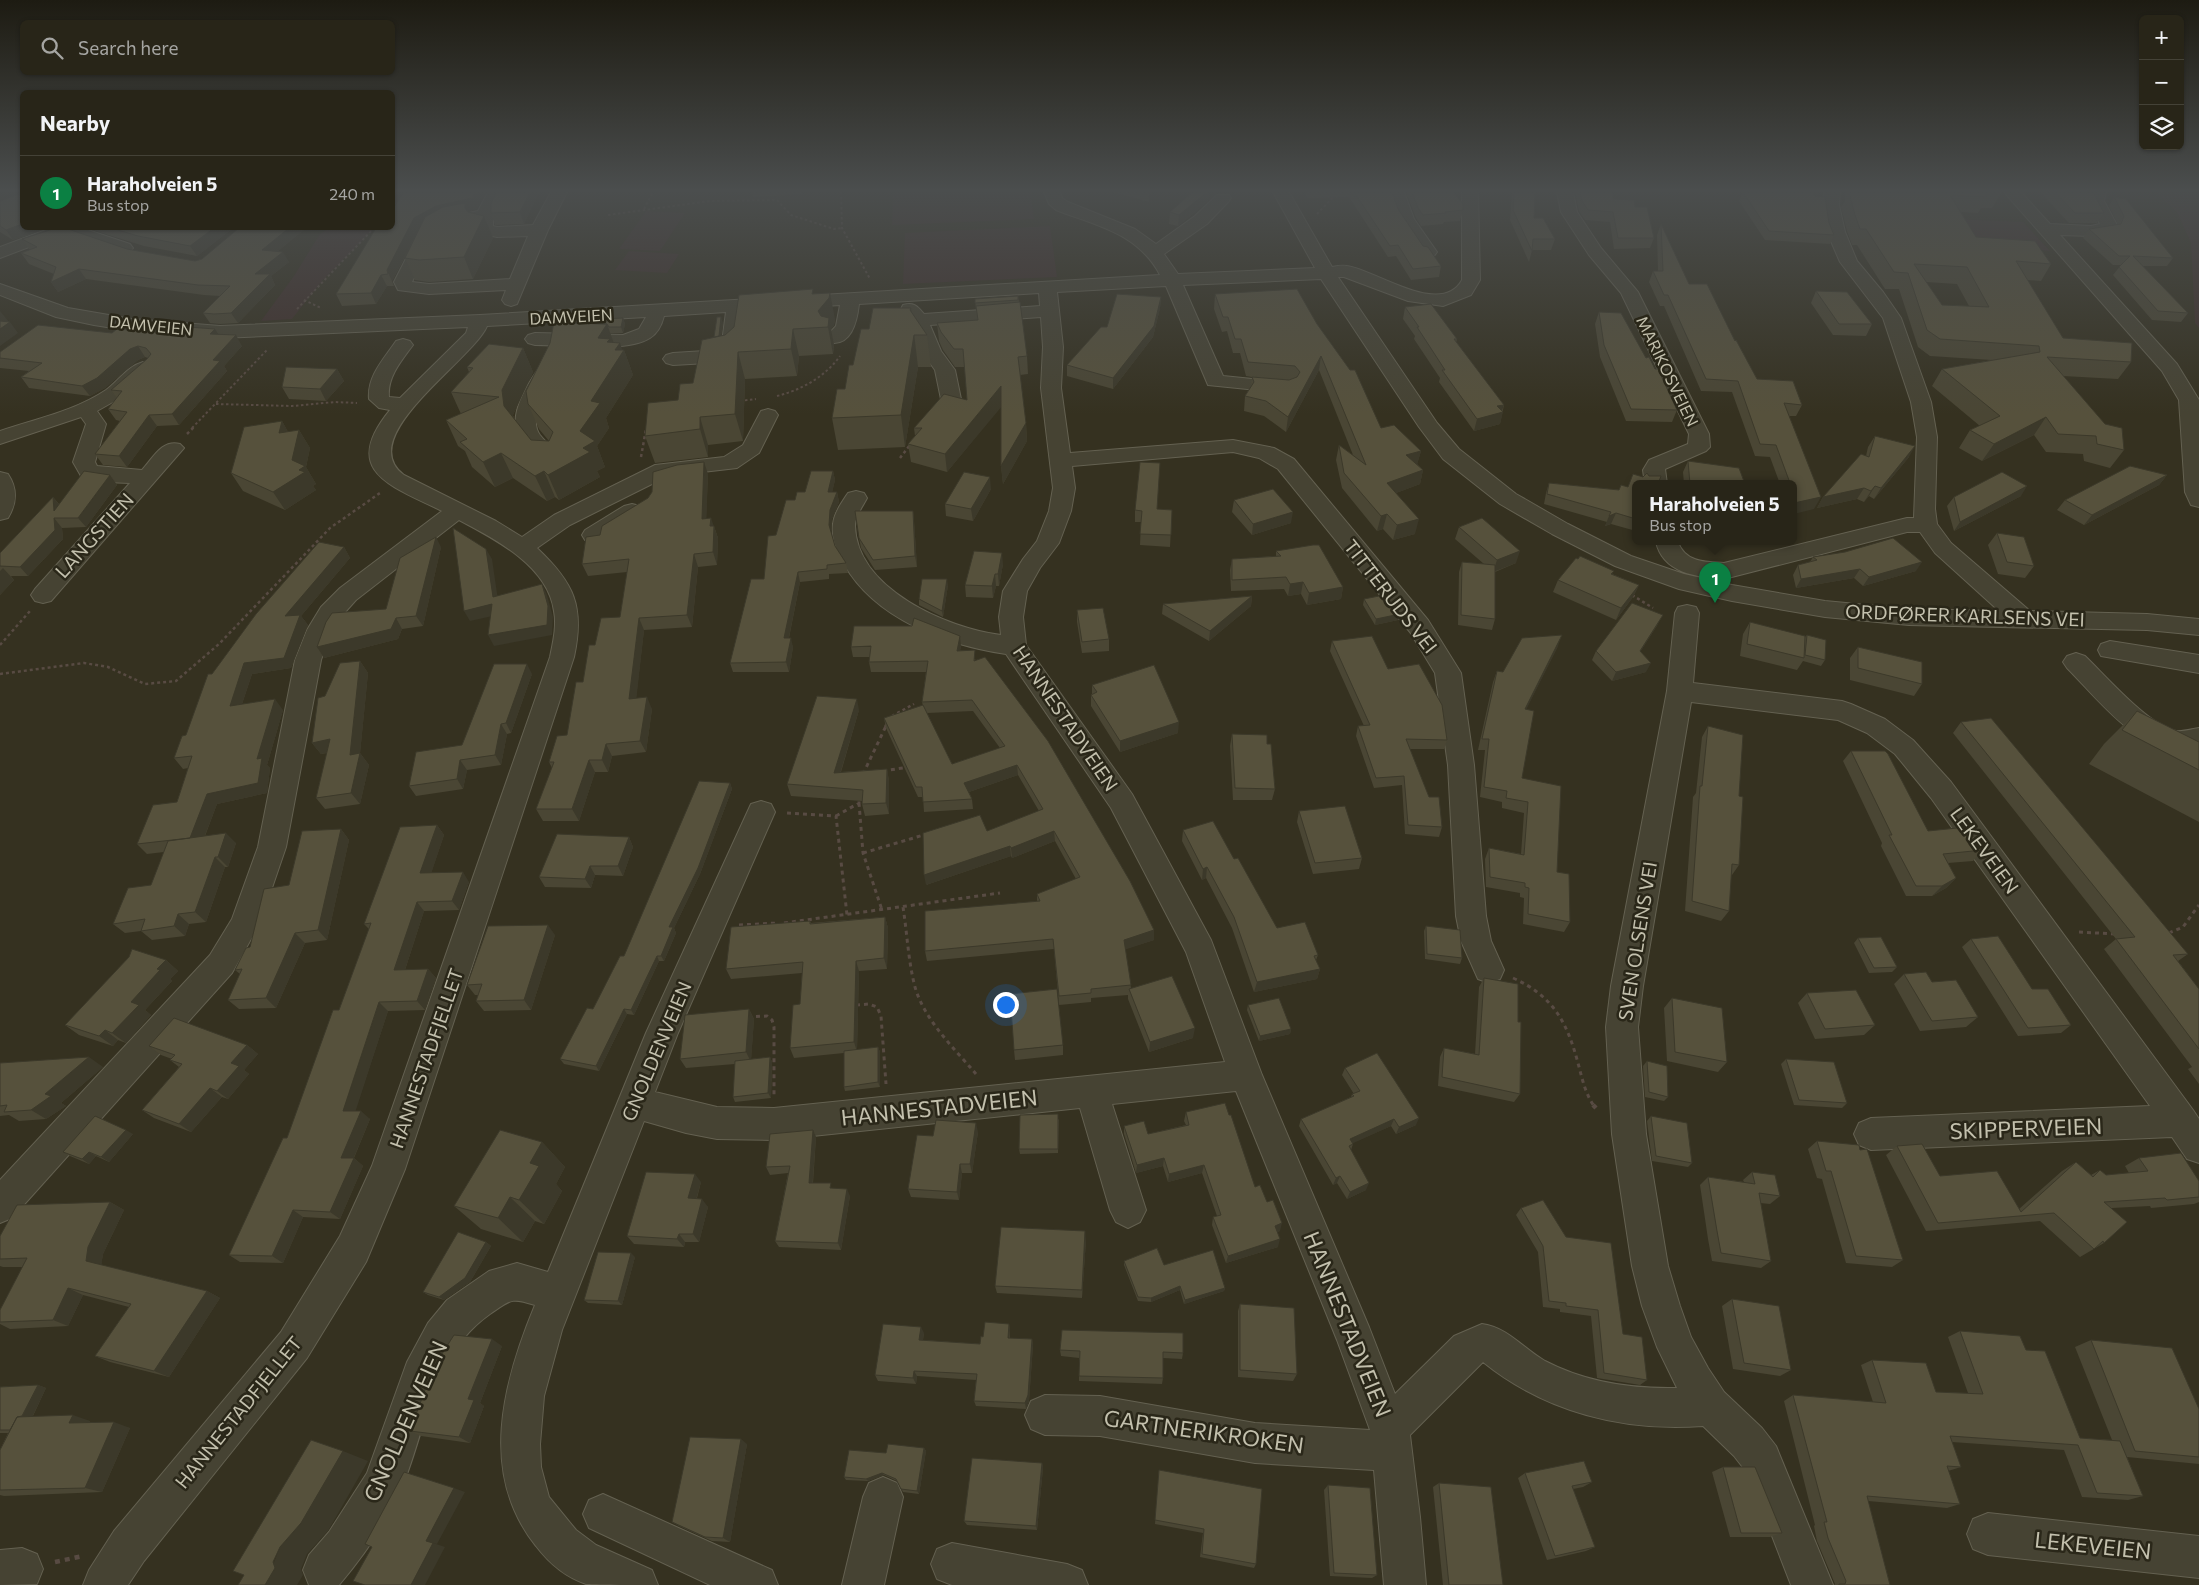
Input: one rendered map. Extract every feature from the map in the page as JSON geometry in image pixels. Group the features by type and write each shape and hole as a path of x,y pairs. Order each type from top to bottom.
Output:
{"street":[{"path":"411,266 403,282 404,286 429,289 518,284"},
{"path":"504,320 525,266"},
{"path":"1163,266 1172,280 1215,381 1286,387"},
{"name":"ORDFØRER KARLSENS VEI","path":"1322,266 1429,427 1451,454 1508,498 1560,529 1623,560 1679,581 1732,593 1825,609 1909,617 2147,622 2199,627"},
{"name":"DAMVEIEN","path":"0,289 56,318 220,332 504,320 850,299 878,298 900,305 1049,299 1172,280 1346,271 1408,296 1429,299 1452,298 1465,291 1470,280 1470,266"},
{"name":"MARIKOSVEIEN","path":"1607,266 1629,292 1699,434 1699,447 1657,465 1654,470 1655,480"},
{"path":"1852,266 1892,318 1921,402 1926,437 1924,509 1926,525 1943,548 2022,618"},
{"path":"2078,266 2170,368 2194,401 2196,492 2199,500"},
{"path":"838,346 846,328 850,299"},
{"path":"919,320 1049,299"},
{"name":"HANNESTADVEIEN","path":"1049,299 1053,347 1051,388 1062,460 1064,488 1060,511 1048,543 1031,564 1015,590 1010,617 1014,646 1122,802 1200,949 1246,1075 1332,1280 1391,1439 1405,1585"},
{"path":"900,305 919,320 932,352 945,370 952,404"},
{"path":"673,359 725,356 730,353 736,306"},
{"path":"551,459 527,432 526,416 548,367 544,339 623,341 636,338 649,330 655,323 656,311"},
{"name":"HANNESTADFJELLET","path":"104,1585 129,1546 294,1345 353,1249 388,1169 562,657 566,638 566,609 547,571 523,547 458,510 399,480 382,466 379,454 381,442 390,425 396,404 474,335 480,321"},
{"path":"396,404 379,399 377,392 381,380 403,345"},
{"path":"0,438 85,409 113,394 146,365"},
{"path":"523,547 562,520 654,476 728,462 752,449 767,403"},
{"name":"LANGSTIEN","path":"85,409 96,424 84,462 89,471 106,475 147,477"},
{"name":"TITTERUDS VEI","path":"1062,460 1233,446 1266,452 1286,464 1419,626 1448,673 1461,765 1471,916 1476,941 1489,970"},
{"name":"LANGSTIEN","path":"43,595 173,448"},
{"path":"594,536 643,504 654,476"},
{"path":"0,479 5,496 3,509 0,513"},
{"path":"856,498 844,525 848,556 865,579 920,620 995,645 1014,646"},
{"path":"0,1206 221,964 245,923 272,847 308,660 320,630 330,612 348,594 458,510"},
{"path":"1668,545 1674,557 1684,565 1724,571 1907,525 1926,525"},
{"name":"SVEN OLSENS VEI","path":"1687,613 1680,691 1629,977 1622,1027 1629,1134 1650,1266 1661,1306 1676,1347 1694,1382 1710,1406 1748,1442 1762,1460 1812,1585"},
{"path":"2110,650 2199,664"},
{"path":"2076,662 2153,734 2177,741 2199,738"},
{"name":"LEKEVEIEN","path":"1680,691 1842,711 1876,726 1904,747 1941,790 2190,1134"},
{"name":"GNOLDENVEIEN","path":"637,1585 592,1564 564,1548 535,1511 525,1487 522,1462 523,1404 542,1330 633,1102 761,812"},
{"name":"HANNESTADVEIEN","path":"633,1102 686,1118 717,1123 774,1124 1246,1075"},
{"path":"1092,1092 1128,1210"},
{"name":"SKIPPERVEIEN","path":"1871,1134 2190,1134"},
{"name":"GNOLDENVEIEN","path":"324,1570 344,1546 383,1484 426,1362 450,1324 460,1313 502,1284 516,1281 558,1293"},
{"path":"1391,1439 1467,1349 1476,1343 1488,1344 1519,1367 1546,1382 1582,1394 1620,1403 1661,1409 1710,1406"},
{"name":"GARTNERIKROKEN","path":"1045,1415 1100,1416 1255,1442 1391,1439"},
{"path":"863,1585 883,1497"},
{"path":"603,1514 757,1585"},
{"name":"LEKEVEIEN","path":"1988,1534 2199,1556"},
{"path":"952,1564 1067,1585"}],"path":[{"path":"294,313 338,266"},
{"path":"862,266 878,298"},
{"path":"173,448 270,345"},
{"path":"732,402 767,403 813,382 837,362 838,346"},
{"path":"216,404 292,406 336,402 396,404"},
{"path":"646,428 640,457 654,476"},
{"path":"900,458 911,445"},
{"path":"0,674 84,663 108,667 144,684 176,681 219,644 258,606 330,528 399,480"},
{"path":"1626,593 1653,608"},
{"path":"0,645 43,595"},
{"path":"872,773 862,775 890,717 914,704"},
{"path":"881,772 917,765"},
{"path":"860,794 863,853 882,910"},
{"path":"761,812 836,816 859,803"},
{"path":"836,816 847,915"},
{"path":"863,853 935,832"},
{"path":"711,926 781,923 1000,893"},
{"path":"2162,934 2178,932 2185,926 2199,906"},
{"path":"903,907 914,984 918,995 930,1016 982,1081 991,1101"},
{"path":"2044,932 2065,929 2101,934 2118,934"},
{"path":"1489,970 1528,984 1550,1002 1566,1030 1585,1090 1594,1105 1629,1134"},
{"path":"851,1006 868,1004 877,1007 881,1016 888,1112"},
{"path":"739,1017 767,1016 772,1020 774,1027 774,1124"},
{"path":"11,1570 129,1546"}],"shaded area":[{"path":"300,266 337,266 322,281 292,319 261,321"},
{"path":"618,266 671,266 667,273 615,270"},
{"path":"904,266 1055,266 1057,277 903,284"},
{"path":"2192,266 2199,266 2199,328 2195,323"}],"building":[{"path":"53,266 265,266 255,274 270,274 231,313 214,314 203,313 230,286 198,285 79,269 51,282 56,267"},
{"path":"353,266 389,266 387,270 388,274 381,275 371,293 336,294"},
{"path":"1411,266 1441,266 1413,269"},
{"path":"1663,266 1681,266 1689,284 1707,284 1735,341 1757,379 1793,381 1802,405 1784,403 1821,497 1797,502 1797,480 1789,480 1776,445 1760,444 1738,381 1706,379 1668,295 1664,295 1653,271 1663,271"},
{"path":"1890,266 1915,266 1942,305 1989,307 1967,267 1949,266 2019,266 2063,338 2132,343 2131,362 2047,357 2105,424 2122,428 2124,450 2097,444 2096,436 2058,434 2046,417 1994,444 1970,430 2000,416 1942,369 2040,352 2039,346 1940,339 1927,330 1908,273 1894,272"},
{"path":"2143,266 2188,313 2158,311 2119,267"},
{"path":"813,289 812,294 830,293 829,298 818,311 821,316 829,318 828,327 793,329 791,349 738,352 735,414 700,417 700,429 645,436 648,403 678,400 680,384 693,383 702,340 725,335 734,327 739,295"},
{"path":"1297,289 1317,324 1350,370 1355,370 1381,428 1394,425 1421,451 1406,455 1423,470 1387,483 1419,519 1397,525 1387,514 1381,516 1344,473 1339,445 1366,465 1321,356 1288,417 1266,401 1245,396 1254,382 1252,377 1289,380 1297,377 1300,372 1295,366 1248,362 1241,339 1235,339 1228,317 1223,317 1215,294"},
{"path":"1816,291 1847,292 1872,324 1839,324"},
{"path":"1117,294 1161,297 1154,326 1113,378 1067,365 1101,327 1107,327"},
{"path":"1018,296 1018,300 975,303 975,299"},
{"path":"1020,302 1027,356 1018,357 1026,423 1001,466 1001,386 945,454 908,444 922,428 914,428 944,394 967,400 963,349 954,349 941,332 937,323 978,320 976,306"},
{"path":"1431,304 1457,339 1454,339 1504,405 1497,406 1503,412 1477,419 1442,370 1445,370 1405,307"},
{"path":"873,308 911,308 910,310 927,335 914,335 901,415 832,418 837,389 845,389 849,365 853,365 861,329 869,329"},
{"path":"1599,312 1621,313 1646,358 1649,357 1655,369 1658,369 1677,410 1631,409 1604,345"},
{"path":"717,317 721,317 719,336 714,337"},
{"path":"623,318 621,327 609,327 607,324 563,323 564,321"},
{"path":"0,321 10,322 0,329"},
{"path":"554,322 607,324 598,338 610,339 607,342 620,343 615,350 624,350 591,401 600,403 580,431 595,441 583,448 590,452 548,475 544,471 535,476 501,453 483,462 460,442 467,439 446,420 499,397 451,392 473,368 467,367 489,344 523,348 502,390 504,406 531,440 549,441 553,432 528,404 526,391 550,343"},
{"path":"38,325 112,333 117,329 181,334 188,327 215,329 210,334 236,335 213,360 220,361 172,414 149,415 119,456 95,454 127,412 108,409 122,391 111,390 151,354 146,348 138,346 130,349 97,378 82,386 21,377 42,363 0,358 0,352"},
{"path":"286,367 337,369 320,389 282,387"},
{"path":"282,421 279,433 299,430 292,460 305,466 299,470 305,472 273,492 231,473 244,427"},
{"path":"1875,436 1915,446 1881,488 1875,486 1871,491 1864,488 1823,497 1861,454 1869,457"},
{"path":"1688,461 1739,468 1744,480 1690,480"},
{"path":"704,462 702,519 711,518 710,526 714,526 713,552 694,554 687,615 639,618 629,699 647,697 640,741 606,744 602,760 589,760 572,809 536,809 554,762 549,762 557,736 567,735 576,682 583,682 589,645 595,645 601,618 620,617 629,559 582,564 586,537 600,535 602,526 648,498 652,492 653,472 677,465"},
{"path":"1140,462 1160,463 1157,509 1172,510 1171,535 1140,534 1142,511 1135,510"},
{"path":"2130,466 2167,475 2092,515 2065,500"},
{"path":"84,471 110,475 78,518 54,518 55,530 20,567 0,566 0,553 53,497 54,511"},
{"path":"811,471 833,471 828,492 837,492 830,510 829,525 835,546 846,563 827,565 827,569 798,572 784,638 791,638 786,662 730,663 751,579 764,579 768,536 776,535 786,500 795,500 797,492 805,492"},
{"path":"964,472 990,477 971,509 945,504"},
{"path":"2002,472 2027,486 1960,522 1954,497"},
{"path":"1647,473 1649,476 1661,476 1660,480 1632,480 1632,518 1616,513 1609,516 1611,512 1547,494 1549,483 1619,490 1621,485 1628,487 1633,474 1643,477"},
{"path":"1273,489 1293,512 1253,524 1234,500"},
{"path":"855,511 913,511 915,556 873,560 859,538"},
{"path":"1482,518 1520,551 1497,560 1459,527"},
{"path":"453,528 486,549 493,597 542,584 548,606 547,625 488,635 492,604 464,611"},
{"path":"1997,533 2024,537 2034,566 2007,562"},
{"path":"436,537 416,616 396,618 391,629 317,647 326,622 332,613 386,609 400,558"},
{"path":"1893,538 1922,562 1869,577 1860,569 1801,579 1798,565 1817,560 1813,557 1845,552"},
{"path":"319,542 344,547 285,616 300,615 284,658 244,663 230,706 275,699 257,759 262,758 258,783 207,794 190,838 137,844 153,805 177,802 192,756 174,758 182,736 186,735 208,674 212,674 256,614"},
{"path":"1319,545 1343,587 1309,593 1303,582 1290,584 1286,577 1232,580 1232,559 1281,556 1276,551"},
{"path":"974,551 1002,553 998,574 995,574 992,586 965,585"},
{"path":"1580,556 1614,571 1611,574 1639,585 1621,608 1558,580 1576,558 1578,559"},
{"path":"1462,562 1495,565 1495,619 1461,615"},
{"path":"922,579 947,579 942,611 919,599"},
{"path":"1384,595 1400,614 1376,619 1364,599"},
{"path":"1252,596 1210,631 1163,604"},
{"path":"1632,603 1663,615 1640,651 1651,663 1616,672 1596,651"},
{"path":"1103,608 1109,639 1082,642 1077,610"},
{"path":"914,618 960,636 957,651 975,650 974,661 985,657 1048,741 1130,881 1154,930 1124,940 1131,985 1091,989 1091,993 1059,996 1053,939 925,951 925,911 1040,901 1037,894 1080,877 1054,831 1011,848 1010,846 924,875 923,833 980,815 987,831 1043,809 1017,765 964,783 972,799 923,802 922,787 916,787 884,718 923,705 952,764 1005,746 972,700 922,702 928,661 869,662 871,646 851,647 854,626 912,626"},
{"path":"1750,622 1805,636 1804,658 1747,644"},
{"path":"1562,635 1525,709 1534,711 1522,778 1561,786 1557,872 1569,874 1570,922 1528,914 1529,888 1525,887 1525,883 1490,877 1489,848 1524,855 1528,802 1506,798 1507,791 1484,787 1489,739 1482,739 1497,671 1503,672 1522,638"},
{"path":"1807,635 1826,640 1825,660 1805,655"},
{"path":"1372,636 1388,669 1419,664 1442,705 1447,740 1406,739 1429,797 1439,797 1442,827 1408,825 1404,776 1376,778 1358,726 1370,725 1332,641"},
{"path":"1858,647 1922,662 1922,684 1858,668"},
{"path":"360,661 350,755 360,753 351,793 316,798 330,739 312,743 318,698 325,696 340,663"},
{"path":"494,664 527,664 506,723 501,724 495,755 460,760 457,779 409,786 416,752 462,745"},
{"path":"1154,665 1179,722 1120,741 1091,695 1097,692 1092,685"},
{"path":"817,696 857,699 834,773 887,769 886,803 862,804 863,790 787,784"},
{"path":"2137,711 2199,742 2199,770 2122,730"},
{"path":"1991,718 2188,954 2173,955 2199,989 2199,1049 2116,939 2135,937 1961,722"},
{"path":"1708,726 1743,735 1739,796 1743,797 1739,865 1732,864 1729,911 1692,901 1700,786 1702,786"},
{"path":"1232,734 1267,735 1267,744 1271,744 1275,789 1235,788"},
{"path":"1851,751 1885,751 1928,831 1967,827 1983,850 1943,854 1956,878 1942,886 1916,886 1889,835 1892,835"},
{"path":"699,781 730,783 698,868 669,927 673,927 661,956 657,956 631,1010 624,1009 596,1066 560,1059 587,1008 593,1009 620,956 624,956"},
{"path":"1345,806 1362,858 1315,863 1299,811"},
{"path":"1213,821 1234,859 1238,858 1277,928 1305,922 1318,955 1314,956 1320,969 1257,982 1234,917 1207,867 1203,869 1183,830"},
{"path":"437,825 420,873 463,872 452,901 417,902 394,970 428,969 417,1001 379,1002 343,1111 361,1111 341,1158 354,1158 330,1212 293,1210 272,1256 229,1255 283,1138 287,1138 333,1010 339,1010 371,923 364,924 400,827"},
{"path":"341,829 318,930 295,933 266,998 228,1000 242,969 235,970 246,948 250,947 264,889 289,885 302,831"},
{"path":"226,833 195,912 178,914 174,926 141,931 145,919 113,924 128,888 151,885 168,841"},
{"path":"557,834 629,837 618,866 590,866 585,879 539,877"},
{"path":"885,917 884,958 856,961 854,1042 790,1048 793,1005 800,1004 803,962 726,969 731,927 810,921 810,924"},
{"path":"548,925 524,1000 476,1001 482,984 467,985 488,926"},
{"path":"1426,926 1460,930 1462,958 1427,954"},
{"path":"1998,936 2032,989 2048,989 2071,1025 2028,1028 1971,939"},
{"path":"1881,937 1897,967 1874,968 1858,938"},
{"path":"132,949 166,960 157,969 160,970 131,1002 139,1005 112,1033 105,1030 99,1036 65,1025 129,957"},
{"path":"1926,972 1932,982 1956,980 1978,1017 1932,1021 1904,974"},
{"path":"1172,976 1195,1028 1150,1042 1129,989"},
{"path":"1484,978 1518,984 1518,1022 1521,1022 1520,1094 1442,1077 1444,1048 1479,1055"},
{"path":"1057,989 1063,1045 1014,1050 1010,994"},
{"path":"1856,990 1875,1025 1825,1029 1807,993"},
{"path":"1279,998 1291,1029 1260,1036 1248,1005"},
{"path":"1672,998 1722,1008 1727,1062 1675,1052"},
{"path":"749,1009 746,1052 680,1059 685,1015"},
{"path":"174,1018 247,1045 231,1063 239,1066 217,1091 210,1088 179,1124 142,1110 182,1064 170,1060 175,1055 149,1046"},
{"path":"878,1047 878,1082 844,1087 844,1051"},
{"path":"1377,1053 1419,1118 1399,1127 1394,1119 1350,1139 1353,1144 1349,1146 1369,1183 1350,1192 1340,1176 1336,1178 1301,1119 1354,1096 1352,1094 1360,1091 1345,1068"},
{"path":"89,1057 45,1094 51,1096 31,1110 4,1112 7,1105 0,1106 0,1063"},
{"path":"770,1057 768,1093 733,1097 735,1061"},
{"path":"1786,1059 1834,1062 1847,1103 1799,1100"},
{"path":"1647,1061 1667,1066 1668,1097 1649,1092"},
{"path":"1225,1103 1229,1115 1231,1115 1255,1187 1260,1185 1267,1202 1273,1200 1282,1223 1275,1226 1280,1239 1228,1256 1213,1217 1221,1215 1204,1165 1169,1174 1164,1158 1137,1165 1124,1126 1144,1121 1148,1134 1189,1125 1186,1112"},
{"path":"1058,1114 1058,1149 1019,1149 1020,1115"},
{"path":"95,1116 126,1130 101,1157 89,1152 82,1159 63,1152"},
{"path":"1651,1116 1687,1123 1692,1163 1656,1156"},
{"path":"936,1120 976,1123 970,1164 960,1164 957,1192 908,1189 917,1135 933,1136"},
{"path":"500,1130 542,1142 530,1163 539,1166 519,1200 510,1197 498,1218 454,1206"},
{"path":"813,1130 809,1183 831,1183 830,1188 847,1189 838,1243 775,1241 790,1166 766,1167 770,1134"},
{"path":"1817,1141 1859,1145 1860,1150 1867,1149 1903,1260 1856,1256 1831,1171 1826,1171"},
{"path":"1922,1144 1940,1176 1997,1171 2021,1212 2076,1162 2093,1177 2100,1170 2106,1175 2148,1171 2139,1158 2181,1153 2199,1181 2199,1197 2104,1202 2127,1222 2104,1243 2103,1241 2094,1249 2054,1213 1938,1223 1897,1146"},
{"path":"646,1172 695,1174 688,1198 702,1199 693,1234 679,1234 677,1239 627,1236"},
{"path":"1752,1172 1775,1175 1780,1196 1759,1193 1771,1261 1721,1253 1708,1177 1755,1184"},
{"path":"1543,1200 1566,1237 1611,1243 1623,1334 1642,1337 1647,1380 1604,1373 1598,1310 1566,1306 1566,1303 1549,1301 1543,1246 1521,1208"},
{"path":"110,1202 88,1247 86,1261 207,1291 154,1371 95,1356 131,1304 68,1288 53,1320 0,1322 0,1310 27,1258 0,1259 0,1236 17,1205"},
{"path":"1001,1227 1085,1231 1082,1290 995,1286"},
{"path":"458,1232 486,1242 465,1278 439,1297 423,1292"},
{"path":"1157,1248 1164,1265 1213,1250 1225,1288 1185,1300 1180,1286 1151,1298 1138,1297 1124,1261"},
{"path":"598,1252 631,1253 618,1301 584,1300"},
{"path":"1732,1299 1779,1306 1791,1370 1744,1363"},
{"path":"1240,1304 1294,1308 1297,1374 1240,1370"},
{"path":"985,1322 1009,1324 1008,1338 1032,1339 1028,1395 1025,1403 974,1401 977,1374 914,1371 913,1378 875,1375 883,1324 921,1327 919,1340 980,1344"},
{"path":"1062,1330 1183,1333 1183,1353 1163,1352 1163,1378 1079,1376 1080,1351 1060,1350"},
{"path":"1960,1331 2020,1336 2026,1350 2045,1351 2080,1438 2120,1441 2143,1496 2097,1493 2078,1445 1950,1436 1961,1467 1947,1466 1960,1504 1867,1496 1890,1585 1839,1585 1845,1584 1846,1581 1828,1538 1824,1522 1827,1522 1793,1395 1886,1403 1872,1360 1926,1363 1936,1392 1983,1394"},
{"path":"454,1335 492,1339 468,1399 474,1400 459,1437 410,1431 433,1368"},
{"path":"2091,1340 2172,1348 2199,1409 2199,1457 2135,1451"},
{"path":"38,1385 22,1416 17,1417 10,1430 0,1430 0,1387"},
{"path":"73,1415 69,1423 114,1422 85,1488 0,1490 0,1450 17,1417"},
{"path":"690,1437 741,1439 723,1538 705,1537 672,1522"},
{"path":"311,1440 343,1451 301,1523 280,1547 273,1562 275,1568 265,1585 238,1585 244,1575 233,1571"},
{"path":"888,1444 924,1448 917,1491 901,1489 896,1479 882,1473 866,1479 844,1477 849,1450 886,1453"},
{"path":"972,1458 1042,1463 1036,1526 964,1521"},
{"path":"1584,1461 1592,1482 1572,1486 1595,1547 1555,1556 1525,1473"},
{"path":"1723,1467 1755,1467 1782,1533 1741,1533"},
{"path":"1159,1470 1262,1489 1256,1564 1202,1554 1204,1529 1155,1520"},
{"path":"404,1472 454,1488 426,1541 433,1543 411,1585 365,1585 353,1581 372,1547 365,1544"},
{"path":"1439,1483 1491,1487 1503,1585 1449,1585"},
{"path":"1328,1485 1370,1488 1377,1575 1334,1573"}],"place":[{"name":"Haraholveien 5","path":"1715,603"}]}
